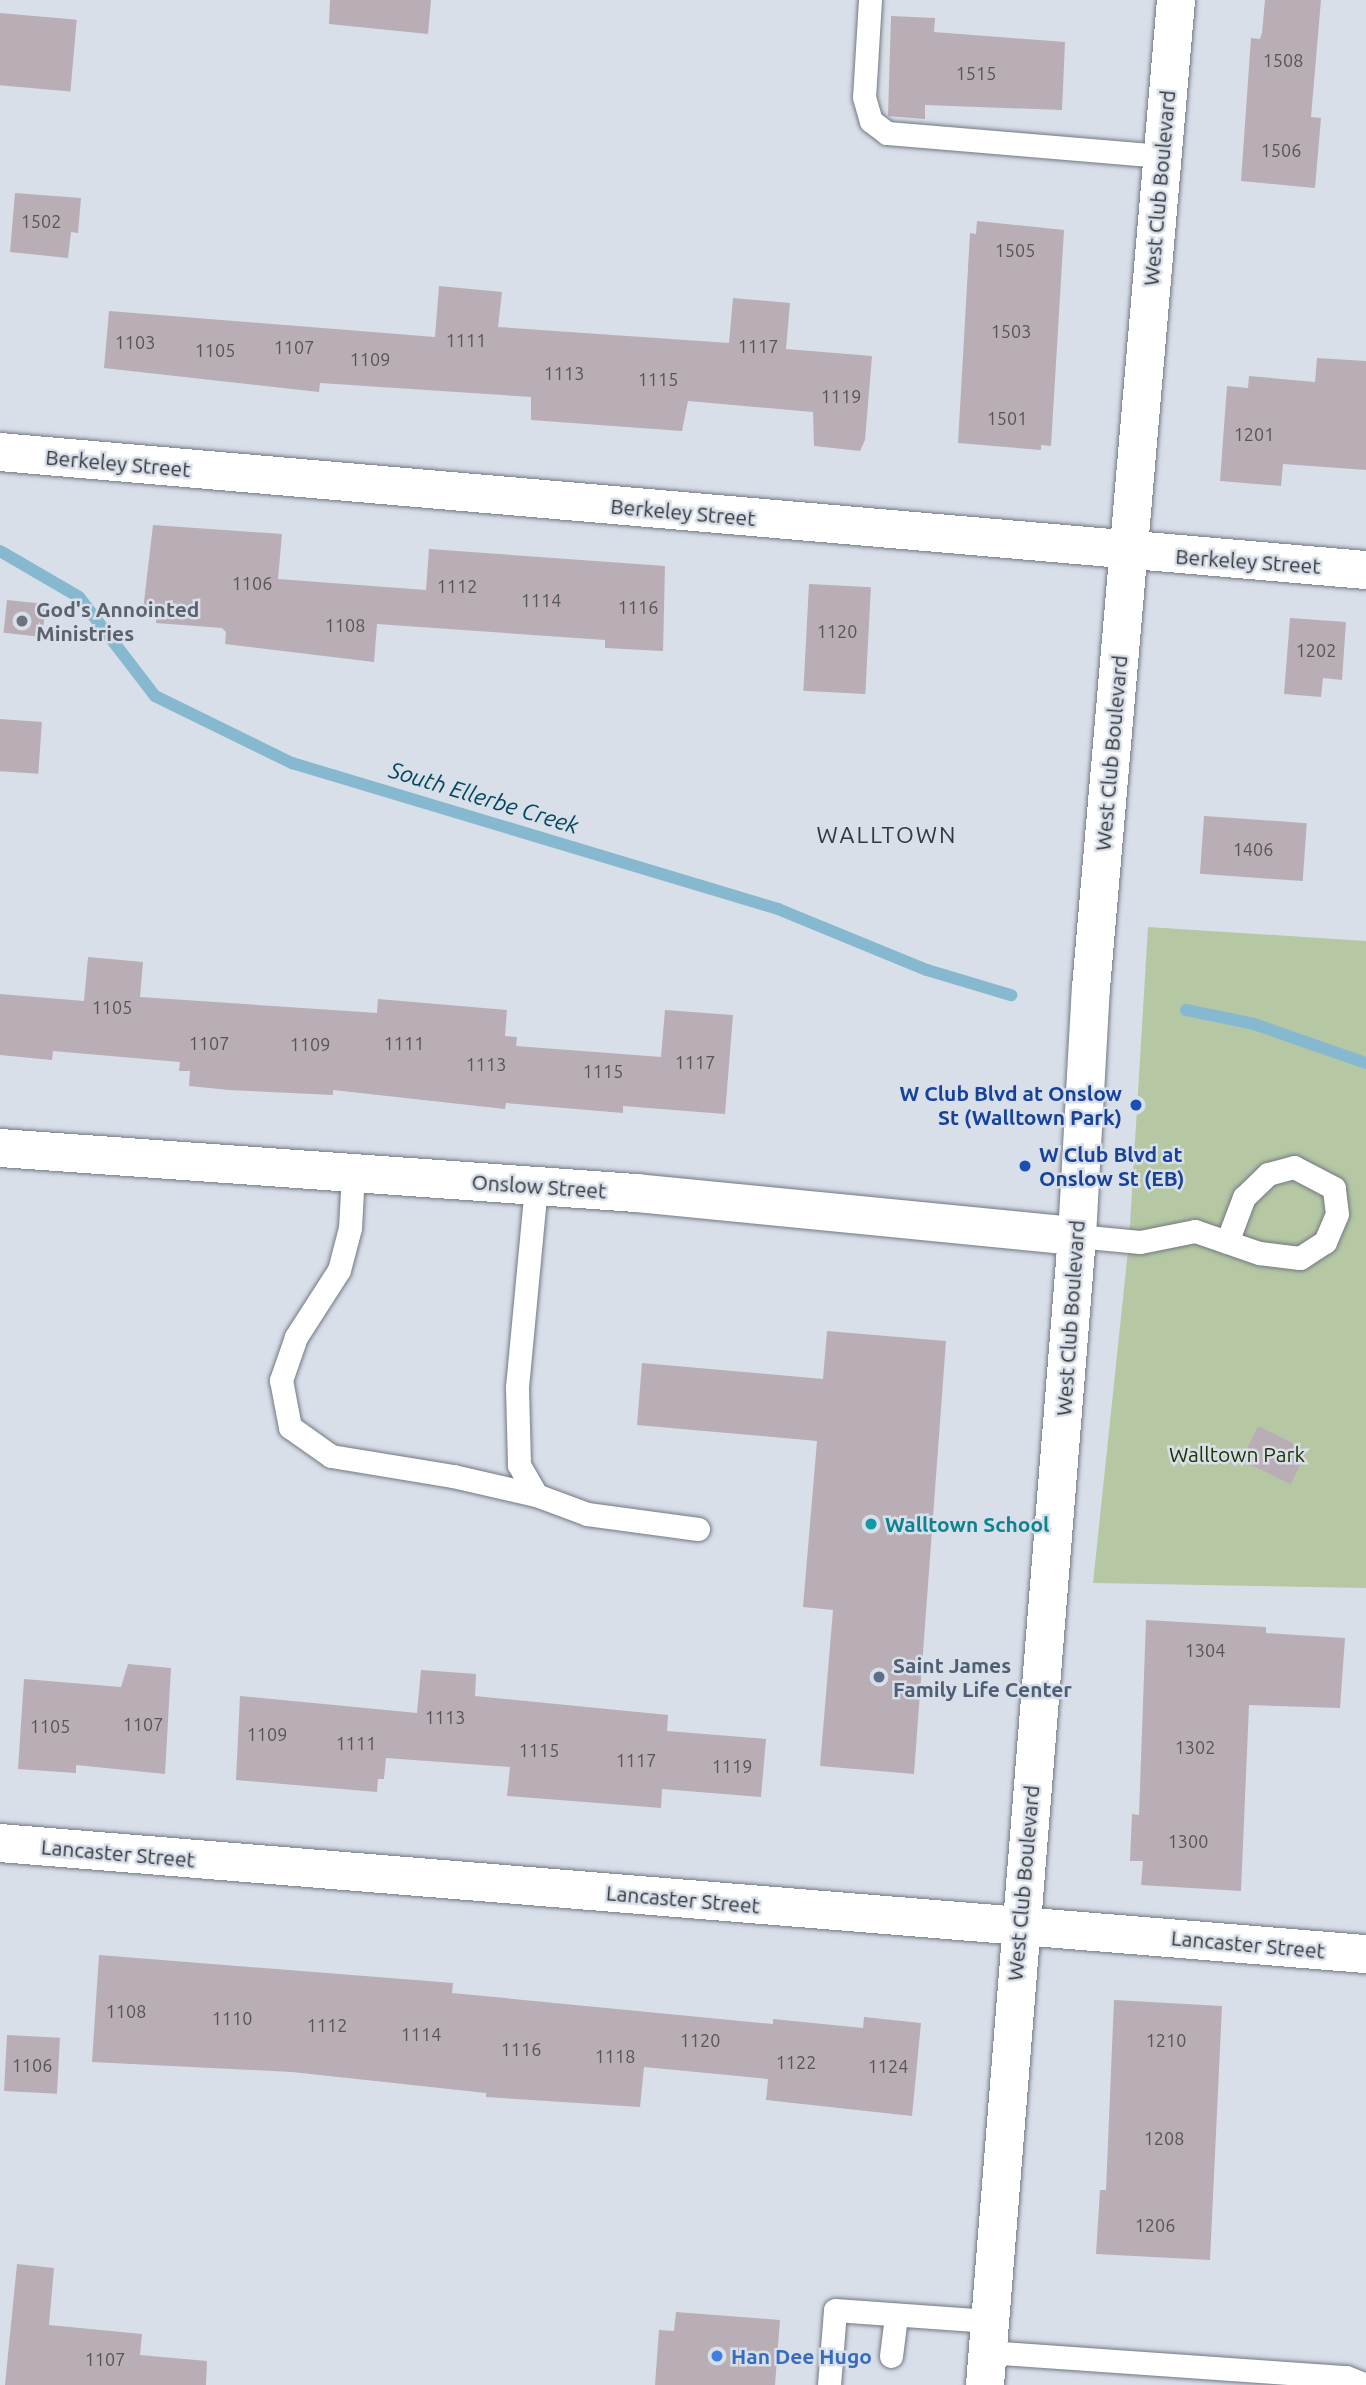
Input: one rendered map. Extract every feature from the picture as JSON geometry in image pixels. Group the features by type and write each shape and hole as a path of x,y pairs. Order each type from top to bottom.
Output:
{"street":[{"name":"West Club Boulevard","path":"987,2353 1018,1925 1077,1236 1091,988 1176,0"},
{"name":"Berkeley Street","path":"0,452 1366,570"},
{"name":"Onslow Street","path":"0,1148 536,1186 1077,1236"},
{"name":"Lancaster Street","path":"0,1843 1366,1954"}],"lane":[{"path":"870,0 864,97 871,121 887,133 1162,156"},
{"path":"1077,1236 1140,1242 1195,1231 1259,1254 1300,1258 1325,1242 1337,1214 1334,1188 1294,1167 1268,1174 1244,1197 1227,1242"},
{"path":"353,1173 351,1228 338,1270 296,1336 281,1380 290,1427 331,1456 536,1495 587,1514 698,1529"},
{"path":"536,1186 517,1388 519,1465 536,1495"},
{"path":"829,2385 835,2310 895,2316 987,2353 1346,2377 1366,2385"},
{"path":"891,2356 895,2316"}],"green space":[{"name":"Walltown Park","path":"1148,927 1366,941 1366,1588 1093,1583 1129,1241"}],"building":[{"path":"330,0 431,0 428,34 329,24"},
{"path":"1265,0 1321,0 1311,117 1321,118 1315,188 1241,181 1251,38 1260,39"},
{"path":"0,13 77,20 70,91 0,85"},
{"path":"891,16 935,18 934,32 1065,42 1062,110 925,105 925,119 888,116"},
{"path":"15,193 81,198 78,233 71,232 68,258 10,252"},
{"path":"977,221 1064,230 1051,446 1041,445 1041,450 958,443 970,233 976,234"},
{"path":"439,286 502,292 498,327 729,343 733,298 790,303 786,349 872,356 865,440 860,451 814,446 813,412 688,401 682,431 531,420 531,397 320,383 319,392 104,368 109,311 435,337"},
{"path":"1317,358 1366,361 1366,470 1283,464 1281,486 1220,481 1227,386 1248,388 1249,376 1315,382"},
{"path":"153,525 282,534 278,579 426,590 429,549 665,566 663,651 605,648 605,640 377,624 374,662 225,644 226,632 222,628 156,623 157,612 143,610"},
{"path":"809,584 871,587 865,694 803,691"},
{"name":"God's Annointed Ministries","path":"7,600 46,604 42,637 4,633"},
{"path":"1290,618 1346,622 1342,680 1323,678 1321,697 1284,694"},
{"path":"0,719 42,722 38,774 0,771"},
{"path":"1204,816 1307,823 1303,881 1200,874"},
{"path":"88,957 143,962 140,997 377,1013 378,999 507,1010 505,1036 517,1037 516,1046 661,1057 665,1010 733,1015 725,1114 623,1106 623,1113 506,1103 505,1109 333,1090 333,1095 229,1090 189,1086 190,1071 179,1071 180,1062 53,1051 52,1060 0,1055 0,994 84,1001"},
{"name":"Walltown School","path":"827,1331 946,1341 914,1774 820,1766 833,1610 803,1607 817,1441 637,1425 642,1363 823,1379"},
{"path":"1258,1426 1307,1450 1291,1484 1241,1460"},
{"path":"1146,1620 1266,1627 1266,1633 1345,1638 1340,1708 1249,1705 1241,1891 1141,1885 1143,1861 1130,1861 1132,1814 1139,1815"},
{"path":"128,1664 171,1668 165,1774 76,1765 76,1773 18,1769 24,1679 121,1687"},
{"path":"421,1670 476,1674 475,1696 668,1715 667,1731 766,1739 761,1797 662,1789 661,1808 507,1796 510,1767 386,1758 384,1779 378,1779 377,1792 236,1780 240,1696 417,1713"},
{"path":"99,1955 453,1983 452,1993 773,2024 773,2019 863,2028 864,2017 921,2023 912,2116 766,2100 768,2079 644,2067 640,2107 486,2097 486,2093 292,2072 92,2062"},
{"path":"1114,2000 1222,2006 1210,2260 1096,2254 1100,2190 1106,2190"},
{"path":"7,2035 60,2038 57,2094 4,2091"},
{"path":"17,2264 54,2268 49,2325 142,2334 140,2355 207,2361 206,2385 5,2385"},
{"name":"Han Dee Hugo","path":"676,2312 780,2320 775,2385 655,2385 659,2330 674,2331"}],"waterway":[{"name":"South Ellerbe Creek","path":"0,551 79,597 155,696 292,763 778,909 927,970 1011,995"},
{"name":"South Ellerbe Creek","path":"1186,1010 1254,1024 1366,1063"}],"place":[{"name":"God's Annointed Ministries","path":"22,621"},
{"name":"W Club Blvd at Onslow St (Walltown Park)","path":"1136,1105"},
{"name":"W Club Blvd at Onslow St (EB)","path":"1025,1166"},
{"name":"Walltown School","path":"871,1524"},
{"name":"Saint James Family Life Center","path":"879,1677"},
{"name":"Han Dee Hugo","path":"717,2356"}],"district":[{"name":"WALLTOWN","path":"887,835"}]}
